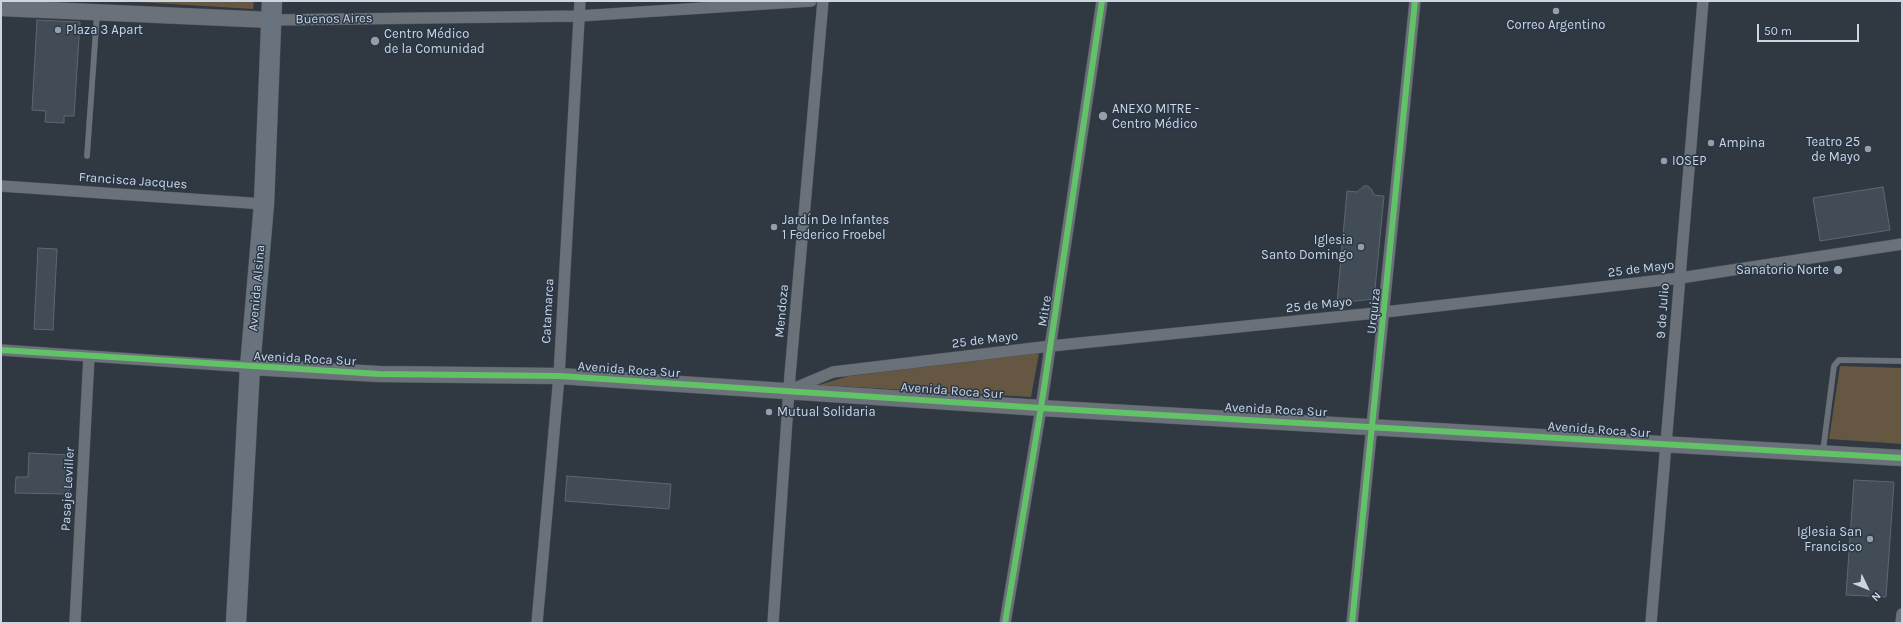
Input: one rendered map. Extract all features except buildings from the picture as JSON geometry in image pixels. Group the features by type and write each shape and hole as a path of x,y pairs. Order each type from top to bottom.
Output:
{"highway":[{"name":"Avenida Alsina","path":"236,623 250,367 264,204 272,10"}],"street":[{"name":"Catamarca","path":"537,623 559,376 580,1"},
{"name":"Buenos Aires","path":"1,8 97,12 272,10 579,16 811,1"},
{"name":"Mendoza","path":"773,623 789,391 823,1"},
{"name":"Mitre","path":"1005,623 1041,408 1102,1"},
{"name":"Urquiza","path":"1352,623 1385,312 1415,1"},
{"name":"9 de Julio","path":"1651,623 1703,1"},
{"name":"Francisca Jacques","path":"1,186 264,204"},
{"name":"25 de Mayo","path":"789,391 833,372 1050,346 1385,312 1680,278 1902,244"},
{"name":"Avenida Roca Sur","path":"1,350 250,367 380,374 559,376 1041,408 1902,458"},
{"name":"Pasaje Leviller","path":"75,623 89,356"},
{"path":"1901,623 1902,614"}],"lane":[{"path":"87,156 97,12"},
{"path":"1822,454 1834,366 1839,360 1902,361"}],"shaded area":[{"path":"122,1 254,1 253,9"},
{"path":"1039,353 1031,397 819,385 849,376"},
{"path":"1840,366 1902,368 1902,444 1829,439"}],"cycle path":[{"path":"1005,623 1041,408 1102,1"},
{"path":"1352,623 1415,1"},
{"path":"1,350 379,374 559,376 1041,408 1902,458"}],"place":[{"name":"Correo Argentino","path":"1556,11"},
{"name":"Plaza 3 Apart","path":"58,30"},
{"name":"Centro Médico de la Comunidad","path":"375,41"},
{"name":"ANEXO MITRE - Centro Médico","path":"1103,116"},
{"name":"Ampina","path":"1711,143"},
{"name":"Teatro 25 de Mayo","path":"1868,149"},
{"name":"IOSEP","path":"1664,161"},
{"name":"Jardín De Infantes 1 Federico Froebel","path":"774,227"},
{"name":"Iglesia Santo Domingo","path":"1361,247"},
{"name":"Sanatorio Norte","path":"1838,270"},
{"name":"Mutual Solidaria","path":"769,412"},
{"name":"Iglesia San Francisco","path":"1870,539"}]}
